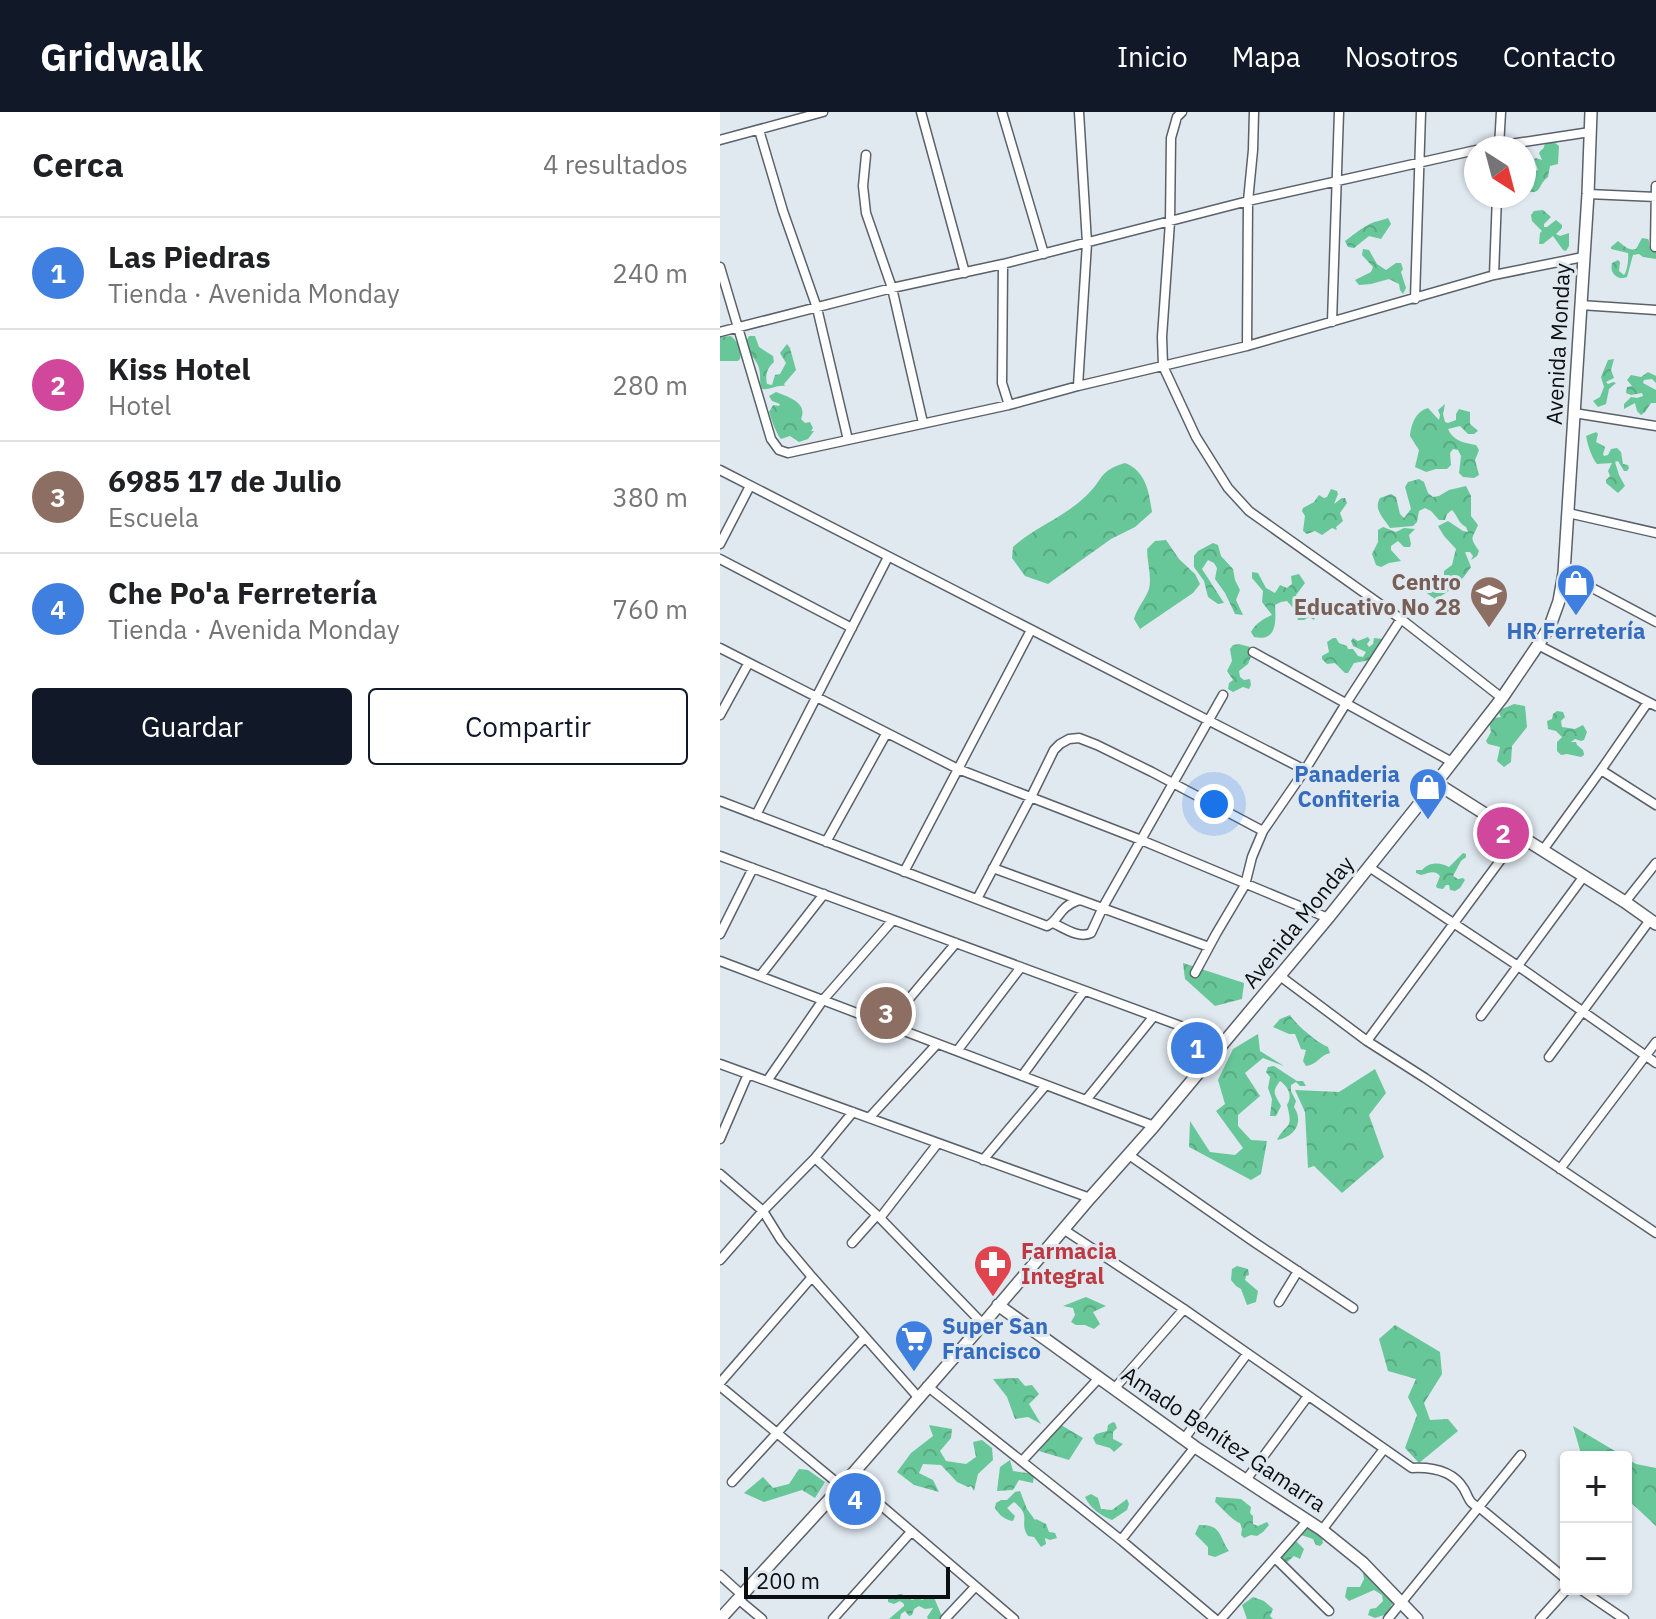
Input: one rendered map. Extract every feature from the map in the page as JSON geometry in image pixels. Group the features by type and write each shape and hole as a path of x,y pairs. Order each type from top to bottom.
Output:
{"main road":[{"name":"Avenida Monday","path":"720,1619 983,1324 1280,976 1502,698 1550,626 1564,573 1591,112"},
{"path":"1436,783 1653,922"},
{"name":"Amado Benítez Gamarra","path":"998,1305 1195,1447 1322,1530 1363,1563 1417,1619"}],"street":[{"path":"720,140 823,112"},
{"path":"921,112 965,273"},
{"path":"1002,112 1044,254"},
{"path":"1078,386 1087,243 1079,112"},
{"path":"1182,112 1177,117 1171,138 1163,366 1196,437 1228,488 1249,511 1401,619 1502,698"},
{"path":"1247,346 1248,201 1254,112"},
{"path":"1332,322 1339,112"},
{"path":"1415,299 1421,112"},
{"path":"1500,136 1501,112"},
{"path":"759,130 817,308 848,440"},
{"path":"1536,140 1590,132"},
{"path":"720,332 1248,201 1464,153"},
{"path":"866,155 863,186 866,213 892,288 923,423"},
{"path":"1655,247 1656,186"},
{"path":"1588,194 1656,197"},
{"path":"1494,275 1497,208"},
{"path":"720,267 771,439 779,450 788,453 1009,405 1247,346 1494,275 1583,257"},
{"path":"1003,264 1002,383 1009,405"},
{"path":"1580,305 1656,310"},
{"path":"1574,413 1656,426"},
{"path":"720,470 1305,770"},
{"path":"720,544 750,486"},
{"path":"1568,513 1656,533"},
{"path":"756,815 888,557"},
{"path":"720,559 852,628"},
{"path":"1564,573 1656,622"},
{"path":"1195,973 1245,885 1263,831 1401,619"},
{"path":"904,872 1031,630"},
{"path":"1538,645 1652,704 1543,850"},
{"path":"720,648 958,769 1141,840 1328,918"},
{"path":"1253,652 1452,762"},
{"path":"720,715 748,664"},
{"path":"1053,923 1081,935 1091,933 1223,695"},
{"path":"826,842 886,734"},
{"path":"977,899 1054,750 1069,739 1079,738 1097,745 1263,831"},
{"path":"1601,770 1656,805"},
{"path":"720,801 1047,926 1053,923 1062,909 1079,900"},
{"path":"1367,1041 1519,835"},
{"path":"720,856 1224,1042"},
{"path":"1625,902 1656,863"},
{"path":"1369,867 1656,1063"},
{"path":"720,934 753,868"},
{"path":"993,868 1209,947"},
{"path":"1481,1016 1584,876"},
{"path":"760,976 824,894"},
{"path":"767,1081 823,1000 893,920"},
{"path":"1549,1057 1653,922"},
{"path":"887,1025 956,943"},
{"path":"720,961 1154,1126"},
{"path":"957,1051 1021,967"},
{"path":"1280,976 1367,1041 1656,1233"},
{"path":"1022,1076 1084,991"},
{"path":"1086,1100 1154,1016"},
{"path":"1560,1169 1656,1042"},
{"path":"869,1118 937,1044"},
{"path":"720,1064 1090,1198"},
{"path":"720,1139 748,1074"},
{"path":"983,1160 1046,1085"},
{"path":"720,1260 815,1158 853,1112"},
{"path":"852,1243 938,1143"},
{"path":"1129,1155 1353,1308"},
{"path":"815,1158 878,1216 983,1324"},
{"path":"720,1174 763,1211 781,1240 918,1397"},
{"path":"1063,1229 1412,1468 1433,1468 1446,1473 1462,1486 1471,1504 1480,1508 1560,1574"},
{"path":"1279,1302 1298,1271"},
{"path":"812,1277 720,1384 778,1432 911,1532 1014,1619"},
{"path":"1114,1389 1184,1309"},
{"path":"732,1482 865,1337"},
{"path":"1184,1439 1247,1354"},
{"path":"1022,1461 1099,1378"},
{"path":"927,1386 1215,1619"},
{"path":"1246,1480 1308,1396"},
{"path":"1121,1540 1195,1447"},
{"path":"1322,1530 1384,1449"},
{"path":"1388,1619 1521,1455"},
{"path":"1221,1619 1308,1520"},
{"path":"833,1619 911,1532"},
{"path":"1275,1558 1329,1611"},
{"path":"720,1575 762,1619"},
{"path":"945,1619 975,1587"},
{"path":"1540,1619 1562,1595"},
{"path":"1589,1595 1624,1619"}],"green space":[{"path":"1554,142 1559,146 1558,164 1550,166 1548,177 1536,191 1536,158 1542,160 1539,153 1545,144"},
{"path":"1543,210 1551,217 1544,227 1556,220 1562,228 1556,234 1569,233 1566,251 1553,236 1539,244 1542,231 1532,221 1531,215 1534,211"},
{"path":"1388,218 1391,224 1381,239 1369,236 1354,248 1348,247 1345,241 1373,223"},
{"path":"1642,238 1648,239 1649,246 1656,251 1656,259 1633,255 1627,277 1618,277 1613,273 1612,263 1620,262 1619,271 1624,275 1628,253 1611,247 1618,241 1629,249 1636,249"},
{"path":"1363,249 1369,250 1377,264 1386,270 1401,263 1406,288 1403,294 1399,284 1389,279 1359,285 1355,280 1371,272 1373,267 1362,255"},
{"path":"731,336 739,346 740,359 720,361 720,337"},
{"path":"749,336 755,336 759,347 773,356 774,362 766,375 767,384 772,385 775,375 780,374 786,363 780,353 787,344 790,348 796,370 785,386 762,389 759,368 746,346"},
{"path":"1614,359 1611,370 1614,378 1606,382 1616,383 1609,389 1606,404 1598,407 1593,401 1600,397 1604,387 1601,377 1608,360"},
{"path":"1648,372 1656,376 1656,383 1652,379 1643,383 1656,390 1656,403 1651,403 1641,415 1635,403 1624,409 1624,404 1631,397 1643,396 1642,393 1626,393 1627,387 1632,386 1627,380 1631,375 1641,377"},
{"path":"776,392 800,405 801,419 805,423 810,422 811,431 814,431 808,439 799,442 790,436 779,437 769,412 773,405 780,404 769,396"},
{"path":"1445,404 1445,422 1456,420 1459,409 1470,412 1470,424 1478,431 1468,434 1460,426 1448,429 1456,439 1476,445 1479,450 1475,460 1479,475 1474,478 1463,477 1459,473 1461,456 1458,450 1453,449 1450,453 1451,465 1447,469 1426,472 1415,467 1419,450 1410,436 1415,419 1428,408 1439,420 1438,410"},
{"path":"1596,432 1596,442 1605,448 1604,456 1617,448 1623,464 1628,465 1627,471 1624,471 1618,461 1615,462 1625,486 1618,493 1606,483 1612,463 1597,464 1590,451 1586,436"},
{"path":"1125,463 1142,477 1152,512 1135,527 1111,539 1048,584 1025,576 1012,558 1013,547 1078,503 1106,472"},
{"path":"1419,479 1433,497 1466,486 1471,496 1471,516 1478,525 1472,538 1479,551 1477,556 1471,560 1473,556 1470,552 1465,552 1471,567 1455,586 1435,599 1421,589 1420,577 1425,576 1436,589 1442,588 1444,571 1452,565 1456,549 1438,526 1448,521 1468,532 1466,527 1452,510 1445,520 1439,520 1425,508 1419,511 1413,526 1390,528 1378,506 1380,498 1391,494 1396,497 1404,518 1411,509 1405,487 1408,482"},
{"path":"1331,489 1338,494 1334,504 1342,498 1347,503 1340,513 1343,521 1336,527 1337,530 1332,528 1322,535 1315,531 1307,534 1303,531 1303,508 1319,495 1327,497"},
{"path":"1383,527 1396,532 1404,528 1415,529 1409,535 1410,547 1404,547 1398,541 1391,546 1401,561 1381,567 1376,565 1372,554 1378,542 1378,530"},
{"path":"1166,540 1200,584 1193,593 1140,629 1134,619 1149,589 1147,549 1155,541"},
{"path":"1213,543 1218,545 1221,556 1233,569 1240,590 1236,600 1243,615 1235,614 1215,579 1217,568 1214,563 1208,560 1202,569 1224,603 1218,604 1208,597 1204,581 1194,567 1194,556"},
{"path":"1252,572 1258,573 1266,588 1275,593 1280,585 1287,588 1292,584 1291,576 1299,574 1305,583 1296,595 1297,600 1305,608 1314,610 1314,620 1309,617 1298,620 1295,610 1287,601 1281,602 1275,605 1275,624 1271,634 1254,637 1251,632 1255,626 1272,615 1262,602 1263,591 1252,578"},
{"path":"1368,637 1369,647 1374,638 1383,639 1370,660 1354,663 1348,673 1335,663 1327,664 1322,659 1329,652 1327,642 1333,638 1363,657 1366,652 1353,646 1351,641 1353,638 1358,641"},
{"path":"1239,644 1250,647 1253,652 1248,664 1239,671 1244,680 1250,679 1251,685 1249,689 1243,687 1233,692 1228,689 1233,680 1227,671 1232,661 1230,649"},
{"path":"1514,704 1525,706 1527,727 1512,746 1511,762 1504,767 1497,761 1500,747 1486,741 1491,732 1489,721 1501,717 1500,710"},
{"path":"1557,711 1563,712 1565,717 1561,721 1562,727 1575,729 1583,725 1587,732 1584,740 1571,742 1576,742 1583,750 1581,757 1561,755 1557,751 1557,742 1562,737 1548,729 1547,721"},
{"path":"1463,853 1466,857 1453,876 1465,880 1455,891 1450,890 1449,885 1443,889 1437,888 1440,876 1435,873 1416,873 1416,870 1431,864 1449,867"},
{"path":"1183,963 1244,983 1242,999 1215,1006 1185,979"},
{"path":"1290,1015 1328,1047 1330,1053 1306,1066 1303,1061 1306,1050 1301,1049 1295,1034 1273,1027 1280,1019"},
{"path":"1258,1034 1260,1051 1284,1066 1263,1058 1245,1073 1260,1096 1238,1115 1238,1126 1251,1140 1267,1141 1261,1174 1251,1180 1189,1147 1190,1121 1210,1152 1235,1155 1243,1148 1216,1111 1225,1104 1218,1080 1233,1049"},
{"path":"1274,1066 1297,1081 1303,1081 1306,1086 1296,1082 1291,1085 1298,1123 1289,1136 1277,1140 1289,1123 1287,1105 1290,1095 1280,1081 1275,1094 1281,1106 1276,1116 1270,1116 1270,1077 1266,1072 1268,1067"},
{"path":"1375,1069 1386,1093 1369,1115 1384,1157 1342,1193 1314,1166 1308,1168 1305,1112 1295,1090 1339,1092"},
{"path":"1237,1266 1248,1269 1249,1275 1245,1280 1258,1291 1256,1302 1247,1305 1241,1289 1231,1280 1232,1269"},
{"path":"1086,1297 1106,1306 1093,1312 1100,1324 1094,1329 1071,1322 1075,1315 1073,1308 1063,1306"},
{"path":"1395,1325 1440,1352 1442,1374 1424,1403 1430,1420 1448,1419 1458,1431 1419,1463 1405,1448 1417,1415 1408,1397 1416,1379 1388,1371 1379,1339"},
{"path":"1018,1378 1025,1386 1032,1385 1039,1394 1029,1404 1041,1424 1028,1417 1015,1419 1007,1397 993,1379"},
{"path":"1113,1422 1117,1428 1113,1439 1123,1444 1114,1452 1096,1444 1093,1438 1107,1431 1108,1425"},
{"path":"929,1425 952,1429 951,1438 940,1451 946,1461 966,1464 976,1457 973,1442 982,1440 992,1448 993,1460 978,1474 974,1491 971,1486 957,1482 941,1465 923,1464 919,1473 933,1480 939,1492 914,1485 897,1472 911,1453 933,1436"},
{"path":"1061,1425 1083,1438 1069,1460 1039,1451"},
{"path":"1573,1426 1615,1451 1580,1451"},
{"path":"1010,1460 1013,1471 1034,1474 1033,1483 1019,1480 1013,1490 997,1491 1000,1467"},
{"path":"1632,1462 1656,1468 1656,1526 1632,1504"},
{"path":"799,1469 808,1470 825,1482 815,1498 802,1490 764,1502 744,1493 763,1477 773,1488 789,1484"},
{"path":"1020,1491 1035,1520 1046,1524 1049,1532 1055,1533 1057,1538 1045,1538 1046,1544 1041,1547 1025,1531 1023,1512 1014,1502 1007,1508 1015,1516 1013,1521 998,1513 996,1503"},
{"path":"1091,1494 1098,1498 1101,1509 1112,1510 1127,1499 1127,1510 1112,1520 1096,1511 1087,1501 1085,1497"},
{"path":"1216,1497 1241,1499 1251,1507 1253,1524 1258,1526 1267,1522 1269,1525 1257,1536 1244,1538 1240,1523 1215,1502"},
{"path":"1199,1525 1216,1529 1229,1551 1215,1557 1208,1555 1208,1547 1195,1534"},
{"path":"1309,1527 1322,1538 1323,1543 1316,1545 1313,1539 1301,1535 1296,1541 1304,1549 1300,1559 1294,1556 1284,1565 1279,1559 1302,1531"},
{"path":"1368,1572 1394,1600 1387,1614 1375,1618 1368,1615 1370,1609 1383,1601 1382,1595 1374,1590 1349,1601 1345,1597 1347,1587 1360,1587 1363,1573"},
{"path":"899,1594 912,1600 923,1600 933,1595 943,1619 928,1619 933,1608 919,1606 912,1615 905,1611 900,1619 889,1619 904,1606 900,1601 894,1604 888,1602 888,1599"},
{"path":"1253,1597 1273,1609 1270,1616 1273,1619 1247,1619 1242,1605"}],"place":[{"name":"HR Ferretería","path":"1576,617"},
{"name":"Centro Educativo No 28","path":"1489,629"},
{"name":"Panaderia Confiteria","path":"1428,821"},
{"name":"Kiss Hotel","path":"1503,833"},
{"name":"6985 17 de Julio","path":"886,1013"},
{"name":"Las Piedras","path":"1197,1048"},
{"name":"Farmacia Integral","path":"993,1298"},
{"name":"Super San Francisco","path":"914,1373"},
{"name":"Che Po'a Ferretería","path":"855,1499"}]}
